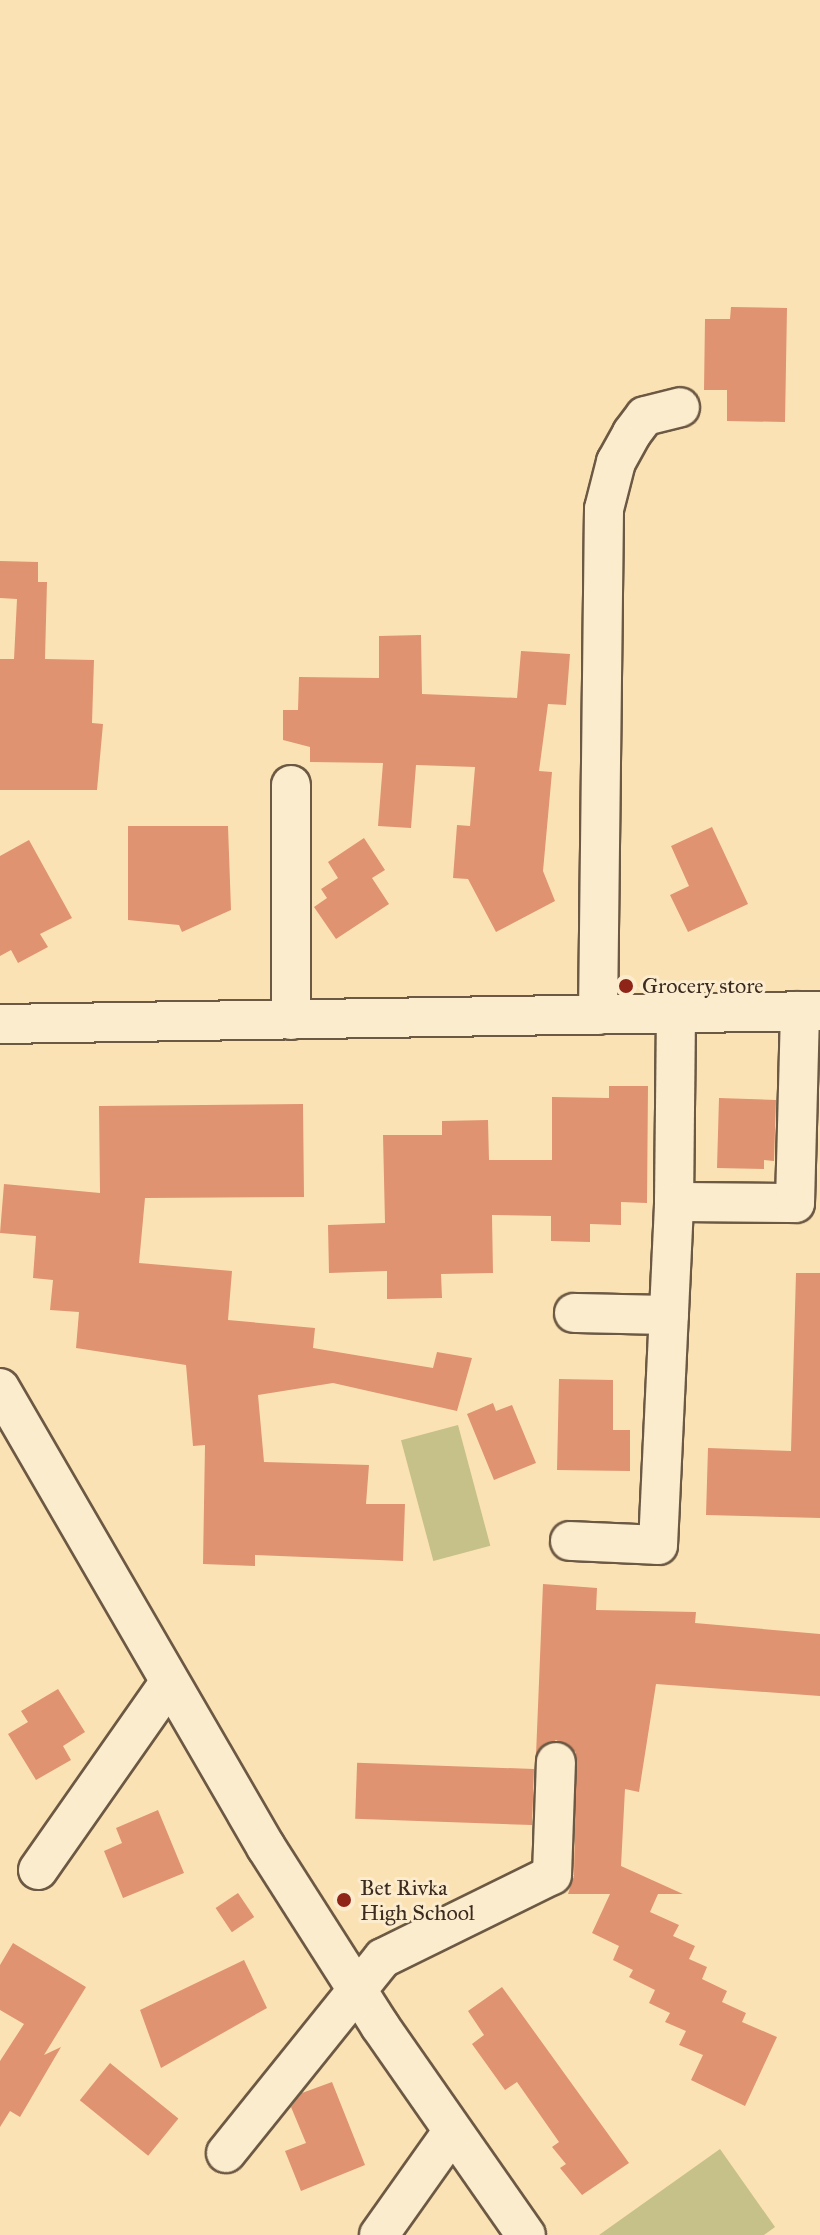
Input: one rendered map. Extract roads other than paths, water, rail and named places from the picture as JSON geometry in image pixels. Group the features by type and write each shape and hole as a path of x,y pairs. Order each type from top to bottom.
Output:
{"street":[{"path":"598,1015 604,509 616,462 632,433 645,416 680,407"},
{"path":"291,785 291,1020"},
{"path":"0,1024 810,1011 795,1203 674,1202"},
{"path":"570,1541 658,1545 674,1202 676,1013"},
{"path":"0,1047 75,1023"},
{"path":"574,1313 669,1315"},
{"path":"1,1396 169,1683 355,1988 526,2235"},
{"path":"38,1870 169,1683"},
{"path":"226,2153 355,1988 383,1958 552,1875 556,1762"},
{"path":"379,2235 452,2132"}],"place":[{"name":"Grocery store","path":"626,986"},
{"name":"Bet Rivka High School","path":"344,1900"}]}
